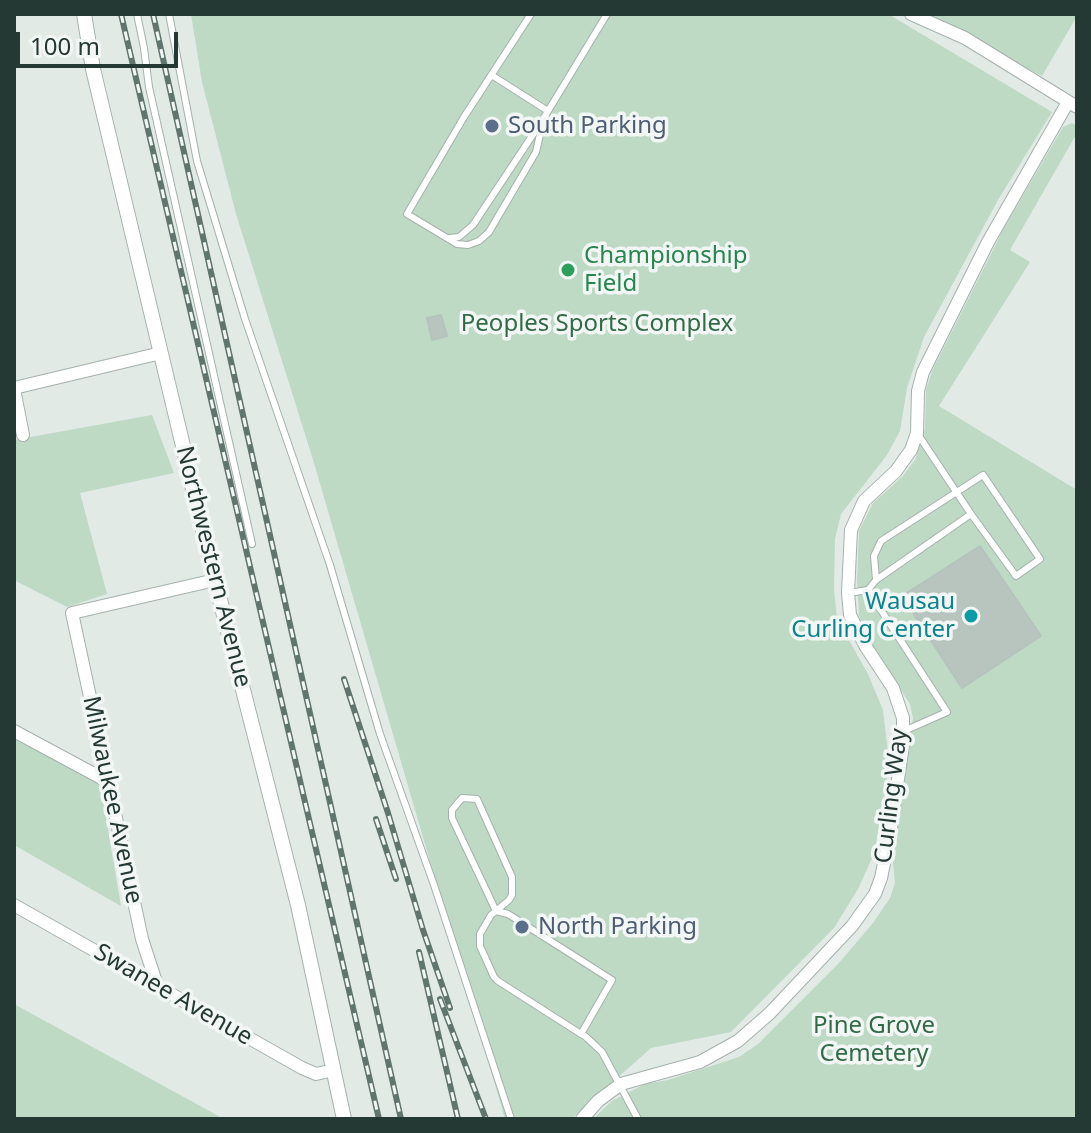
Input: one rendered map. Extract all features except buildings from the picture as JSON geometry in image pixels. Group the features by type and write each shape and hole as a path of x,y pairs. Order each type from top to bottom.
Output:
{"street":[{"name":"Northwestern Avenue","path":"84,14 96,82 215,580 291,875 344,1119"},
{"path":"911,14 965,38 1072,105"},
{"name":"Curling Way","path":"582,1119 598,1101 621,1084 690,1066 715,1056 738,1041 770,1013 864,912 878,888 885,862 903,731 902,710 850,615 850,537 856,514 869,495 900,467 917,433 918,391 923,372 983,250 1072,105"},
{"path":"23,435 14,388 161,353"},
{"name":"Milwaukee Avenue","path":"157,985 142,939 72,613 215,580"},
{"path":"14,731 107,781"},
{"name":"Swanee Avenue","path":"14,905 302,1068 316,1074 334,1070"}],"lane":[{"path":"137,14 149,87 252,544"},
{"path":"169,14 197,161 240,304 325,551 380,734 434,885 511,1119"},
{"path":"531,14 464,117 407,214 461,245 479,241 489,232 538,148 546,114"},
{"path":"446,238 459,237 473,225 607,14"},
{"path":"493,76 546,114"},
{"path":"876,580 874,556 881,541 956,493 983,475 1040,559 1016,576 956,493 917,433"},
{"path":"848,593 868,590 876,580 971,514"},
{"path":"868,590 947,712 903,731"},
{"path":"496,911 452,818 452,810 462,798 477,799 512,877 512,895 496,911 491,915 480,934 480,946 494,977 581,1034 602,1052 638,1119"},
{"path":"496,911 508,914 612,980 581,1034"}],"green space":[{"name":"Peoples Sports Complex","path":"191,14 888,14 1052,112 998,200 924,337 907,388 900,431 887,455 841,514 835,539 837,619 868,674 883,710 888,753 886,792 874,854 858,889 834,928 731,1032 651,1048 571,1119 505,1119 314,463 236,214 202,82"},
{"path":"923,14 1077,14 1077,16 1042,76"},
{"name":"Pine Grove Cemetery","path":"1072,123 1077,126 1077,133 1010,250 1030,262 939,406 1077,490 1077,1119 593,1119 612,1101 645,1084 668,1080 739,1057 758,1044 838,964 890,898 895,883 893,863 913,718 910,704 868,638 859,615 859,531 873,503 902,477 915,460 925,429 926,390 932,371 1004,228 1063,127"},
{"path":"152,415 174,473 80,493 107,594 67,607 14,580 14,440"},
{"path":"14,739 100,783 121,906 14,845"},
{"path":"14,1004 224,1119 14,1119"}],"railway":[{"path":"121,14 379,1119"},
{"path":"153,14 401,1119"},
{"path":"344,679 450,1008"},
{"path":"376,819 396,879"},
{"path":"419,952 458,1119"},
{"path":"440,999 486,1119"}],"place":[{"name":"South Parking","path":"492,126"},
{"name":"Championship Field","path":"568,270"},
{"name":"Wausau Curling Center","path":"971,616"},
{"name":"North Parking","path":"522,927"}]}
